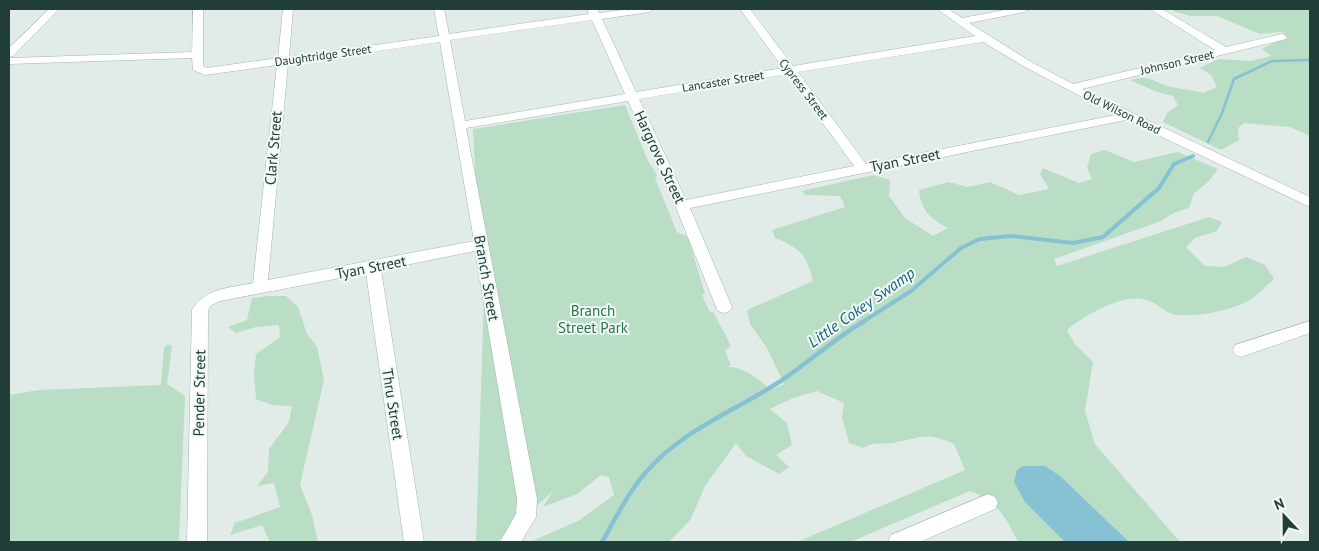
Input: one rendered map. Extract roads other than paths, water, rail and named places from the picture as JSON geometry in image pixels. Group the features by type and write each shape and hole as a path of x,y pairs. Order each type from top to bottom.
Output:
{"street":[{"path":"9,54 54,9"},
{"path":"9,61 197,55 198,9"},
{"name":"Clark Street","path":"260,288 288,9"},
{"name":"Branch Street","path":"439,9 527,499 526,517 510,542"},
{"name":"Daughtridge Street","path":"197,55 197,68 205,72 444,38 594,13 649,9"},
{"name":"Cypress Street","path":"745,9 864,169"},
{"name":"Old Wilson Road","path":"942,9 985,38 1072,88 1310,202"},
{"path":"960,22 1024,9"},
{"path":"1155,9 1224,51"},
{"name":"Hargrove Street","path":"594,13 682,205 724,307"},
{"name":"Johnson Street","path":"1072,88 1282,37"},
{"name":"Lancaster Street","path":"461,125 985,38"},
{"name":"Tyan Street","path":"682,205 1128,116"},
{"name":"Tyan Street","path":"260,288 481,244"},
{"name":"Thru Street","path":"372,267 414,542"},
{"name":"Pender Street","path":"197,542 200,310 205,302 217,296 260,288"},
{"path":"1241,350 1310,327"},
{"path":"898,542 988,504"}],"water":[{"path":"1023,466 1045,466 1060,476 1129,542 1065,542 1025,502 1014,482 1017,470"}],"waterway":[{"name":"Little Cokey Swamp","path":"1208,142 1222,113 1234,79 1272,61 1310,60"},
{"name":"Little Cokey Swamp","path":"861,323 911,291 961,248 980,239 1011,236 1073,243 1103,237 1159,188 1174,164 1193,156"},
{"name":"Little Cokey Swamp","path":"602,542 634,488 647,471 676,444 787,377 863,322"}],"park label":[{"name":"Branch Street Park","path":"593,318"}]}
